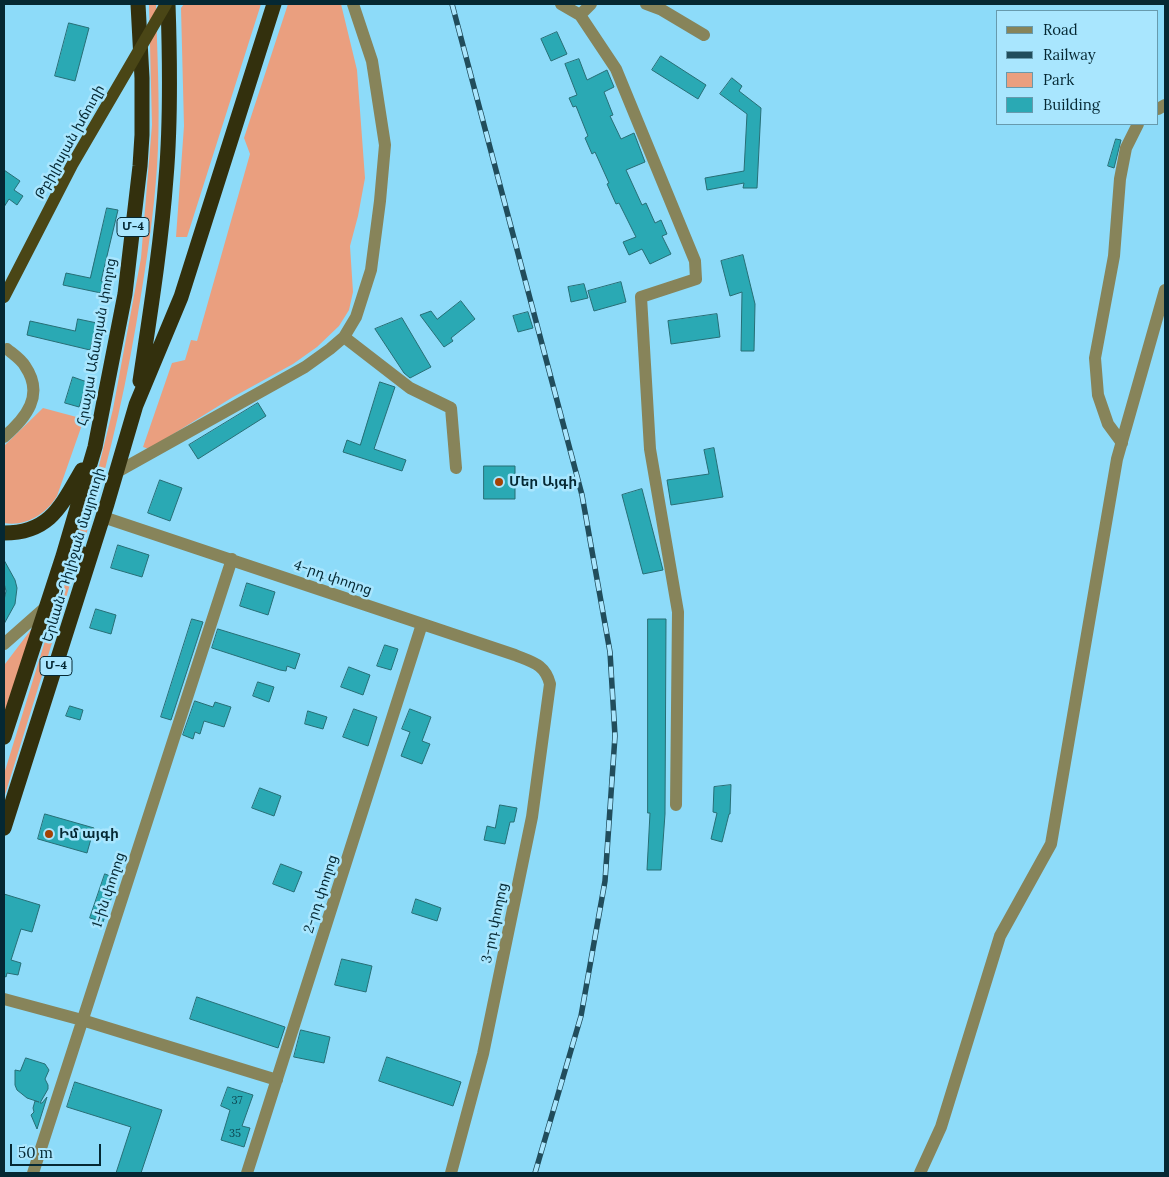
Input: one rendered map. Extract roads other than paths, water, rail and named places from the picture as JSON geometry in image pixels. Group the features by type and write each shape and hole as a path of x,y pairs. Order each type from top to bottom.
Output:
{"highway":[{"name":"Հրաչյա Աճառյան փողոց","path":"95,447 125,294 140,166 142,78 138,4"},
{"name":"Մ-4","path":"136,405 157,265 166,178 170,74 167,4"},
{"path":"136,405 181,297 274,4"},
{"name":"Երևան-Դիլիջան մայրուղի","path":"4,828 88,565 136,405"},
{"path":"4,533 19,533 43,524 61,507 95,447"},
{"name":"Երևան-Դիլիջան մայրուղի","path":"4,737 63,556 95,447"},
{"path":"63,556 71,551 78,551 84,556 88,565"}],"main road":[{"name":"Թբիլիսյան խճուղի","path":"4,297 72,164 167,4"}],"street":[{"path":"117,472 305,366 344,337 356,317 371,270 385,145 372,61 353,4"},
{"path":"561,4 580,15 616,69 695,261 696,279 641,297 650,449 678,612 676,806"},
{"path":"580,15 591,4"},
{"path":"646,4 662,10 704,35"},
{"path":"1122,443 1108,424 1098,395 1095,358 1114,256 1120,179 1126,148 1138,125"},
{"path":"920,1173 941,1127 1000,936 1050,844 1117,459 1165,290"},
{"path":"344,337 410,388 451,408 456,468"},
{"path":"4,437 20,423 33,402 32,379 24,364 7,349"},
{"name":"4-րդ փողոց","path":"102,517 515,655 544,669 548,676"},
{"name":"1-ին փողոց","path":"33,1173 232,559"},
{"path":"4,644 47,606"},
{"name":"2-րդ փողոց","path":"247,1173 422,624"},
{"name":"3-րդ փողոց","path":"452,1173 483,1054 532,817 550,684 548,676"},
{"path":"4,999 82,1020 278,1080"}],"railway":[{"path":"452,4 582,495 610,652 615,736 605,881 581,1016 535,1173"}],"place":[{"name":"Մեր Այգի","path":"499,482"},
{"name":"Իմ այգի","path":"49,834"}]}
